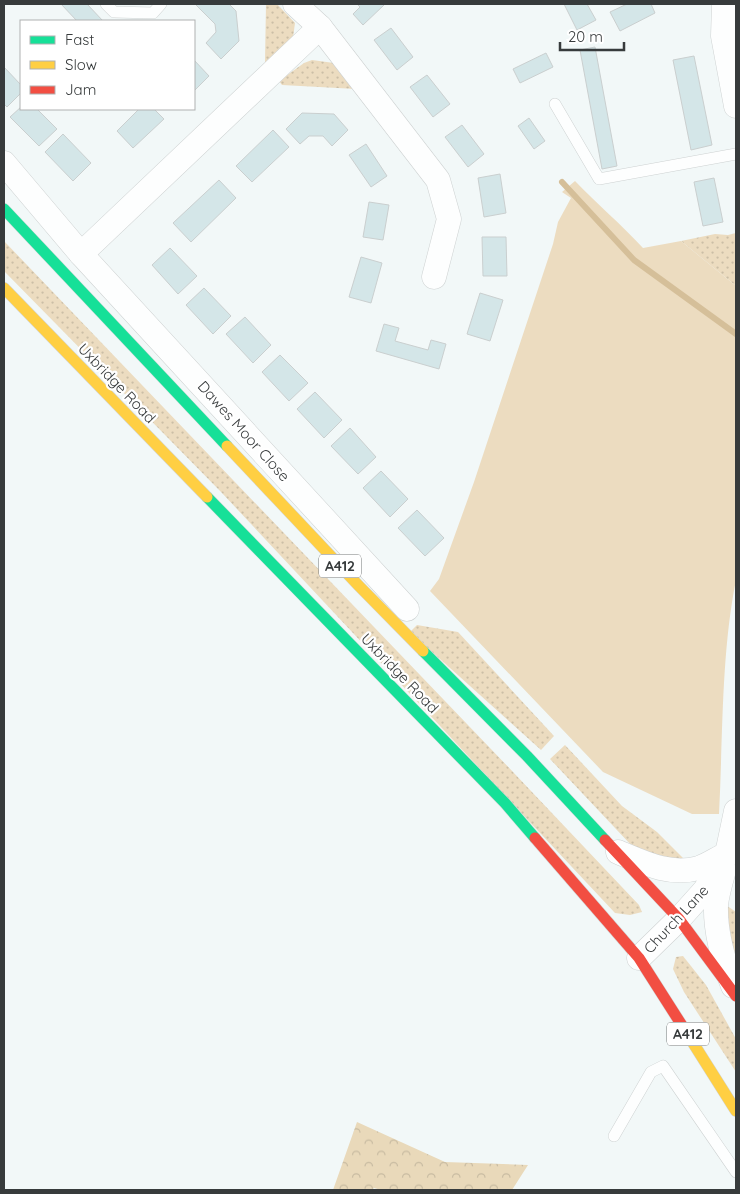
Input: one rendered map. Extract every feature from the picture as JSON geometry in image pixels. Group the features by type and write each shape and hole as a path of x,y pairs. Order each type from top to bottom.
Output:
{"main road":[{"name":"Uxbridge Road","path":"4,209 359,586 527,756 615,850 679,919 736,995"},
{"name":"Uxbridge Road","path":"4,288 505,803 640,958 736,1110"}],"street":[{"path":"294,4 320,27 438,180 449,219 434,277"},
{"path":"724,4 723,36 736,106"},
{"path":"81,254 320,27"},
{"name":"Dawes Moor Close","path":"4,163 81,254 407,609"},
{"name":"Church Lane","path":"736,811 716,904 718,934 726,968 736,995"},
{"name":"Church Lane","path":"615,850 652,867 676,870 699,868 727,854"},
{"name":"Church Lane","path":"640,958 705,890 727,854"}],"lane":[{"path":"106,4 114,12 153,13 162,4"},
{"path":"555,104 599,179 736,154"},
{"path":"614,1136 651,1072 663,1066 736,1172"}],"shaded area":[{"path":"266,4 277,4 295,23 293,38 268,67 265,62"},
{"path":"312,60 334,63 356,89 282,85 279,81 304,63"},
{"path":"575,181 643,248 681,241 736,286 736,580 725,667 719,814 692,814 603,772 430,591 439,579 474,482 553,244 558,222 571,198 562,192"},
{"path":"736,233 736,286 681,241 715,234 728,235"},
{"path":"4,241 513,772 639,905 642,912 630,915 615,913 222,493 4,271"},
{"path":"417,625 458,632 554,736 541,750 410,632"},
{"path":"565,745 622,806 657,832 688,863 678,866 632,846 550,759"},
{"path":"723,903 736,912 736,968"},
{"path":"683,956 706,985 736,1039 736,1072 684,992 673,969 676,957"}],"green space":[{"path":"357,1122 445,1162 528,1165 512,1190 381,1190 374,1188 372,1190 333,1190"}],"building":[{"path":"61,4 87,4 102,20 76,20"},
{"path":"195,4 229,4 236,11 239,41 221,59 206,43 216,32 215,24"},
{"path":"357,4 384,5 363,25 353,14 360,7"},
{"path":"564,4 587,4 596,20 577,30"},
{"path":"627,4 651,4 655,13 620,31 610,12"},
{"path":"391,28 413,57 397,70 374,40"},
{"path":"595,47 617,166 602,169 580,50"},
{"path":"546,53 553,67 520,83 513,69"},
{"path":"694,56 712,145 691,150 673,60"},
{"path":"195,61 209,76 195,90"},
{"path":"4,67 20,84 20,94 7,107 4,104"},
{"path":"427,75 450,104 433,117 410,87"},
{"path":"20,108 20,110 38,110 57,129 39,146 10,117"},
{"path":"138,110 155,110 164,119 133,148 117,131"},
{"path":"302,113 334,114 348,130 332,146 323,136 309,136 300,144 286,129"},
{"path":"529,118 545,141 534,149 518,126"},
{"path":"462,125 484,154 468,167 445,137"},
{"path":"273,130 289,147 252,182 236,166"},
{"path":"63,134 91,163 73,181 45,152"},
{"path":"366,144 387,176 371,187 349,155"},
{"path":"500,174 506,213 484,217 478,178"},
{"path":"714,178 723,222 703,226 694,182"},
{"path":"219,180 236,198 191,242 173,223"},
{"path":"369,202 389,205 383,240 363,237"},
{"path":"482,237 506,237 507,276 483,276"},
{"path":"170,248 197,276 178,294 152,265"},
{"path":"361,257 382,263 371,303 349,297"},
{"path":"204,288 231,316 213,334 186,305"},
{"path":"480,293 503,300 490,341 467,334"},
{"path":"245,317 271,345 253,363 226,334"},
{"path":"384,324 399,328 395,341 428,350 431,340 446,344 439,369 376,351"},
{"path":"280,355 308,383 289,401 262,372"},
{"path":"315,392 342,420 324,438 297,409"},
{"path":"350,428 376,457 358,474 331,446"},
{"path":"381,471 408,499 390,517 363,488"},
{"path":"417,510 444,538 425,556 398,528"}],"waterway":[{"path":"562,182 634,260 736,334"}],"traffic: fast":[{"path":"4,209 227,446"},
{"path":"207,497 505,803 535,838"},
{"path":"423,651 527,756 605,840"}],"traffic: slow":[{"path":"4,288 207,497"},
{"path":"227,446 423,651"},
{"path":"683,1027 736,1111"}],"traffic: jam":[{"path":"535,838 639,958 683,1027"},
{"path":"605,840 679,919 736,996"}]}
